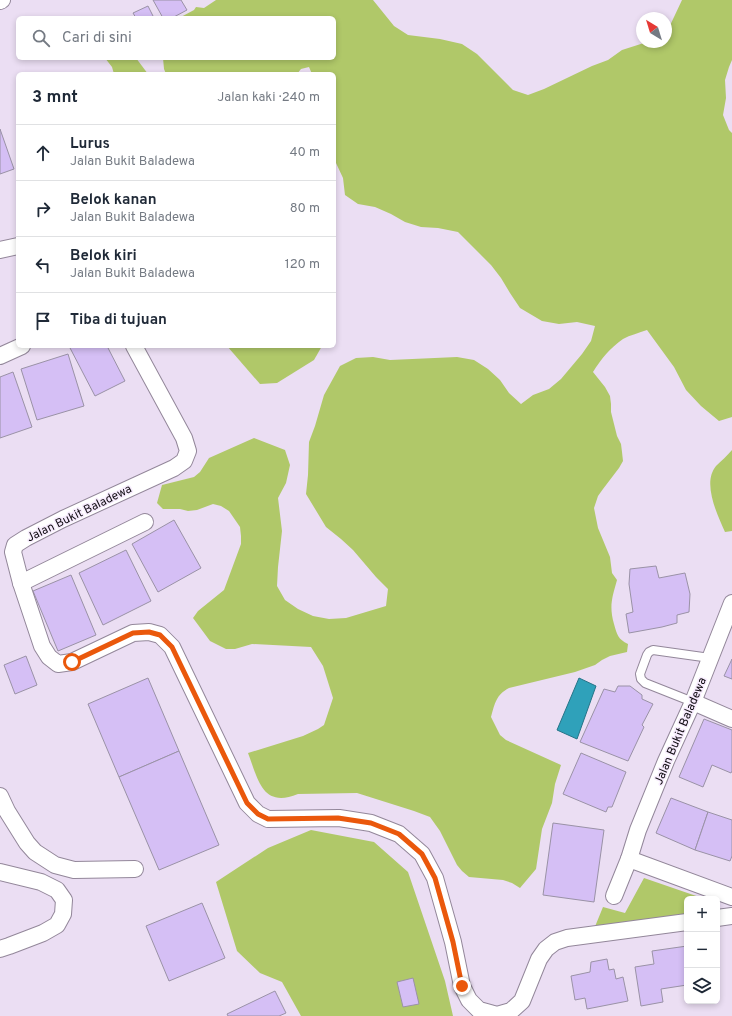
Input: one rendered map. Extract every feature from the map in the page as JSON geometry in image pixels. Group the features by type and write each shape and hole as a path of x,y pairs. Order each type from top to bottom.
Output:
{"street":[{"path":"0,250 16,246"},
{"path":"0,356 18,348"},
{"name":"Jalan Bukit Baladewa","path":"135,348 184,438 188,451 184,461 174,468 63,519 15,545 13,552 21,583 42,646 49,657 58,664 72,662 133,633 149,632 160,635 172,647 247,803 258,814 268,819 338,818 371,823 399,834 422,854 435,878 453,942 462,986 469,1000 479,1010 497,1015 511,1011 522,1001 540,959 546,949 555,942 567,938 684,922"},
{"path":"21,583 145,522"},
{"name":"Jalan Bukit Baladewa","path":"614,896 629,859 638,830 666,761 693,702 732,603"},
{"path":"693,702 732,719"},
{"path":"0,796 7,811 27,843 35,852 55,865 74,870 135,868"},
{"path":"629,859 732,897"},
{"path":"0,872 41,882 57,890 64,900 63,914 57,925 43,933 0,949"},
{"path":"720,918 732,916"}],"lane":[{"path":"693,702 645,684 640,674 649,652 653,650 710,658"}],"green space":[{"path":"216,0 373,0 394,26 408,35 440,39 462,44 477,54 513,90 528,95 608,60 622,50 636,46 636,48 672,48 672,21 682,0 732,0 732,60 725,80 726,98 723,115 729,130 732,133 732,417 719,421 701,406 686,390 674,367 647,330 629,336 618,342 606,354 593,372 610,396 611,412 622,452 623,461 598,496 594,508 598,528 610,557 612,573 617,580 612,602 612,618 618,636 628,644 627,652 610,656 595,665 575,672 509,688 501,694 497,700 491,717 500,735 506,740 561,765 555,784 552,803 542,829 536,869 520,888 503,880 469,877 457,865 440,831 430,817 357,793 298,794 286,798 276,798 263,789 248,753 303,736 324,725 333,698 323,666 311,647 252,644 235,649 226,649 210,641 193,618 198,611 224,590 241,544 240,527 229,511 221,506 213,504 197,510 188,511 180,509 163,509 157,503 162,485 194,477 200,472 209,458 254,438 285,450 290,465 286,483 278,498 282,531 277,586 285,600 298,609 313,616 329,619 346,618 386,606 388,589 353,550 326,527 306,494 309,442 324,395 340,366 356,358 373,357 390,360 457,357 474,360 488,369 500,380 509,393 521,404 533,395 549,389 561,379 591,341 595,326 577,322 559,324 542,321 520,308 491,265 458,232 438,228 421,227 405,222 375,207 358,204 345,195 343,178 336,163 336,72 311,72 309,67 301,69 299,72 165,72 164,69 163,60 336,60 336,16 183,16 194,10 196,7 204,8"},
{"path":"107,60 138,60 146,72 113,72 112,67"},
{"path":"229,348 321,348 314,360 277,383 260,384"},
{"path":"732,450 732,531 725,532 712,499 710,481 716,466"},
{"path":"311,830 374,842 408,872 445,981 453,1016 301,1016 282,982 260,973 237,951 216,882 268,848"},
{"path":"644,878 696,896 684,896 684,915 594,929 603,907 625,913"}],"water":[{"path":"579,678 596,686 577,739 557,730"}],"building":[{"path":"153,0 181,0 187,10 176,16 162,16"},
{"path":"148,6 153,16 135,16 133,13"},
{"path":"0,129 14,169 0,174"},
{"path":"70,348 108,348 125,381 95,396"},
{"path":"68,354 84,406 37,420 21,369"},
{"path":"13,372 32,427 0,438 0,377"},
{"path":"174,520 201,568 158,592 132,544"},
{"path":"126,550 151,601 103,625 79,573"},
{"path":"656,566 659,578 685,573 690,594 689,612 677,615 677,623 629,633 626,614 633,612 629,584 630,569"},
{"path":"71,575 96,635 58,651 33,591"},
{"path":"26,656 37,685 15,694 4,665"},
{"path":"732,659 732,679 724,676"},
{"path":"148,678 179,751 119,777 88,704"},
{"path":"618,686 630,686 642,695 642,699 653,704 642,725 644,727 628,761 580,742 604,689 615,692"},
{"path":"704,719 732,730 732,771 731,773 712,765 703,787 679,777"},
{"path":"179,751 219,845 159,870 119,777"},
{"path":"581,753 626,772 612,807 608,807 606,812 563,794"},
{"path":"671,798 708,812 695,850 656,833"},
{"path":"708,812 732,820 732,856 730,861 695,850"},
{"path":"553,823 604,830 594,902 543,895"},
{"path":"202,903 225,958 169,981 146,926"},
{"path":"684,946 684,985 661,989 663,1002 641,1006 635,967 654,964 652,951"},
{"path":"607,959 609,970 614,969 616,979 623,977 628,1001 587,1009 585,998 575,1000 571,976 590,972 591,962"},
{"path":"413,978 419,1004 403,1007 397,982"},
{"path":"275,991 286,1013 279,1016 228,1016 227,1014"}],"route":[{"path":"72,662 133,633 149,632 160,635 172,647 247,803 258,814 268,819 338,818 371,823 399,834 422,854 435,878 453,942 462,986"}]}
